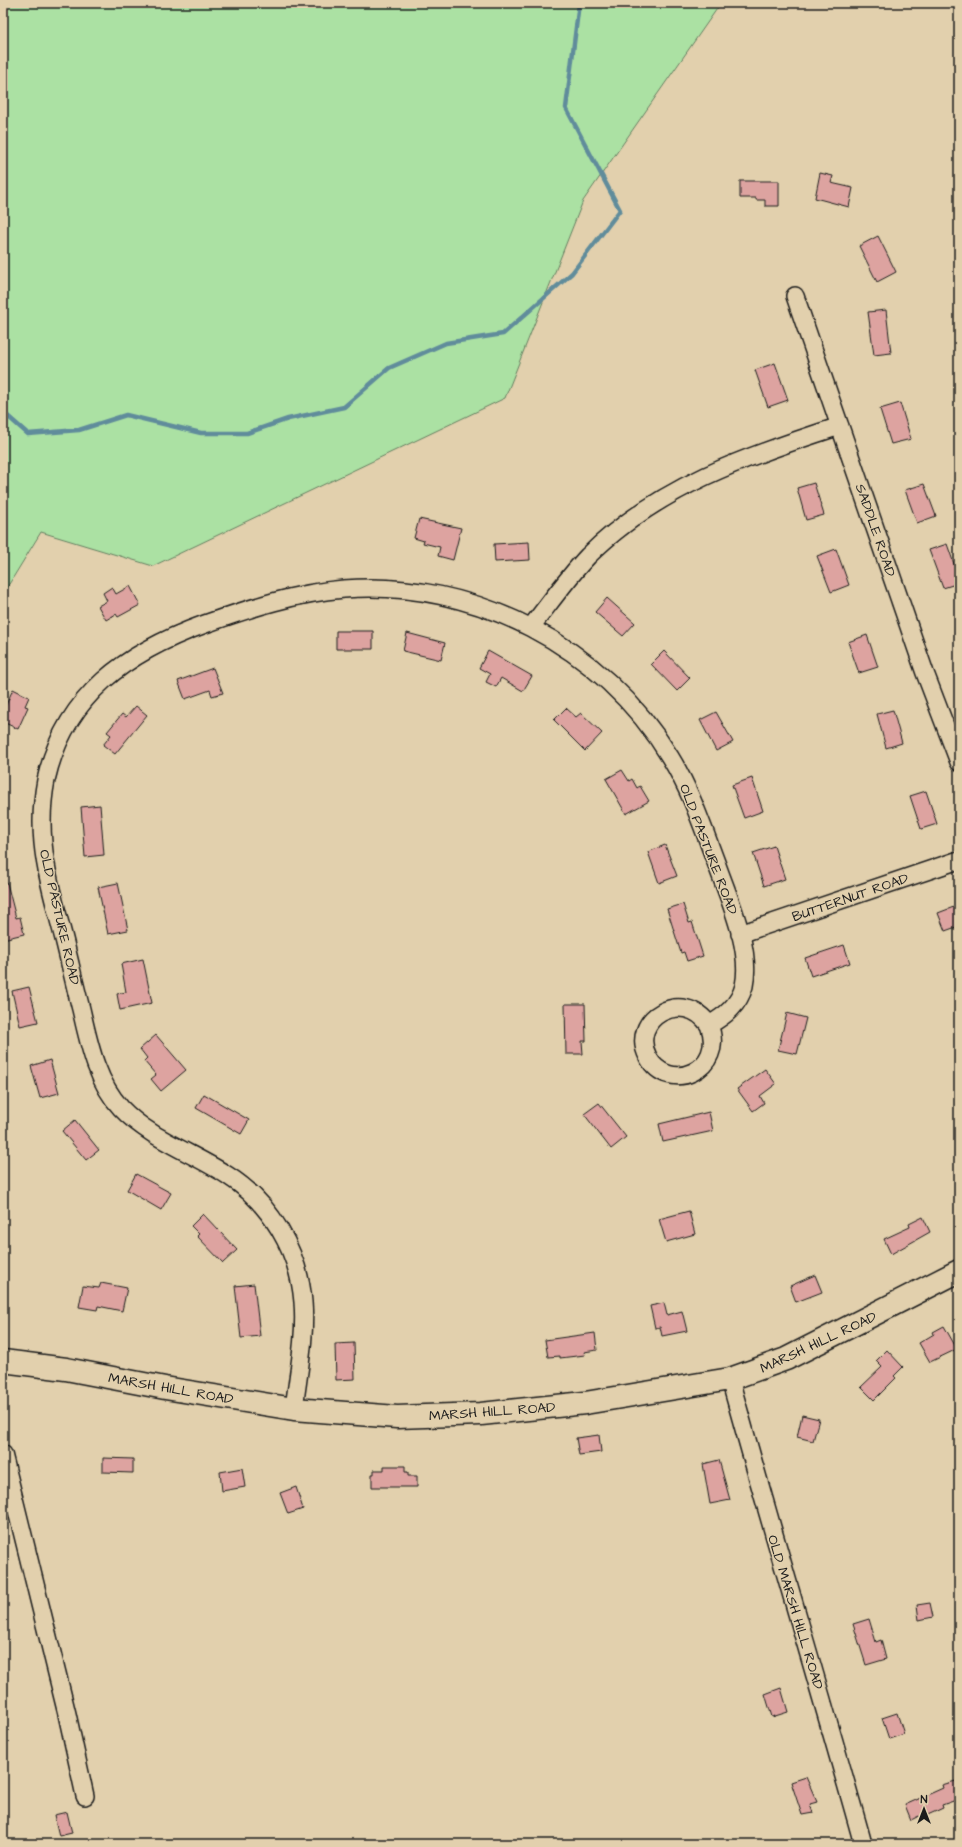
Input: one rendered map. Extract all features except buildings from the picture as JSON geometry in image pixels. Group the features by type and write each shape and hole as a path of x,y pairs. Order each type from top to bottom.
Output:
{"street":[{"name":"SADDLE ROAD","path":"795,296 925,673 959,762"},
{"path":"531,627 588,557 628,522 651,506 680,488 738,461 772,448 840,426"},
{"name":"OLD PASTURE ROAD","path":"294,1409 303,1332 303,1306 300,1280 294,1260 276,1223 262,1205 245,1188 229,1176 144,1127 132,1118 119,1106 109,1092 96,1064 48,875 43,846 42,824 46,780 52,759 71,719 99,684 127,661 180,633 247,609 299,595 346,589 402,589 458,600 485,608 531,627 550,638 604,677 633,706 663,745 686,785 696,807 740,934 745,964 743,988 738,1000 730,1010 709,1025"},
{"name":"BUTTERNUT ROAD","path":"740,934 959,860"},
{"path":"683,1007 691,1009 704,1018 709,1025 712,1033 712,1049 705,1064 698,1069 683,1075 667,1073 653,1064 648,1057 644,1041 648,1025 653,1018 666,1009 683,1007"},
{"name":"MARSH HILL ROAD","path":"3,1362 66,1369 165,1388 294,1409 397,1416 481,1414 586,1403 730,1379 786,1359 959,1271"},
{"name":"OLD MARSH HILL ROAD","path":"730,1379 768,1519 827,1715 863,1844"},
{"path":"3,1454 67,1714 85,1796"}],"green space":[{"path":"3,3 721,3 583,201 505,398 153,566 41,532 3,594"}],"waterway":[{"path":"3,412 28,434 79,430 126,415 201,433 247,433 288,419 344,407 389,368 446,343 503,334 572,273 620,210 566,108 579,3"}]}
